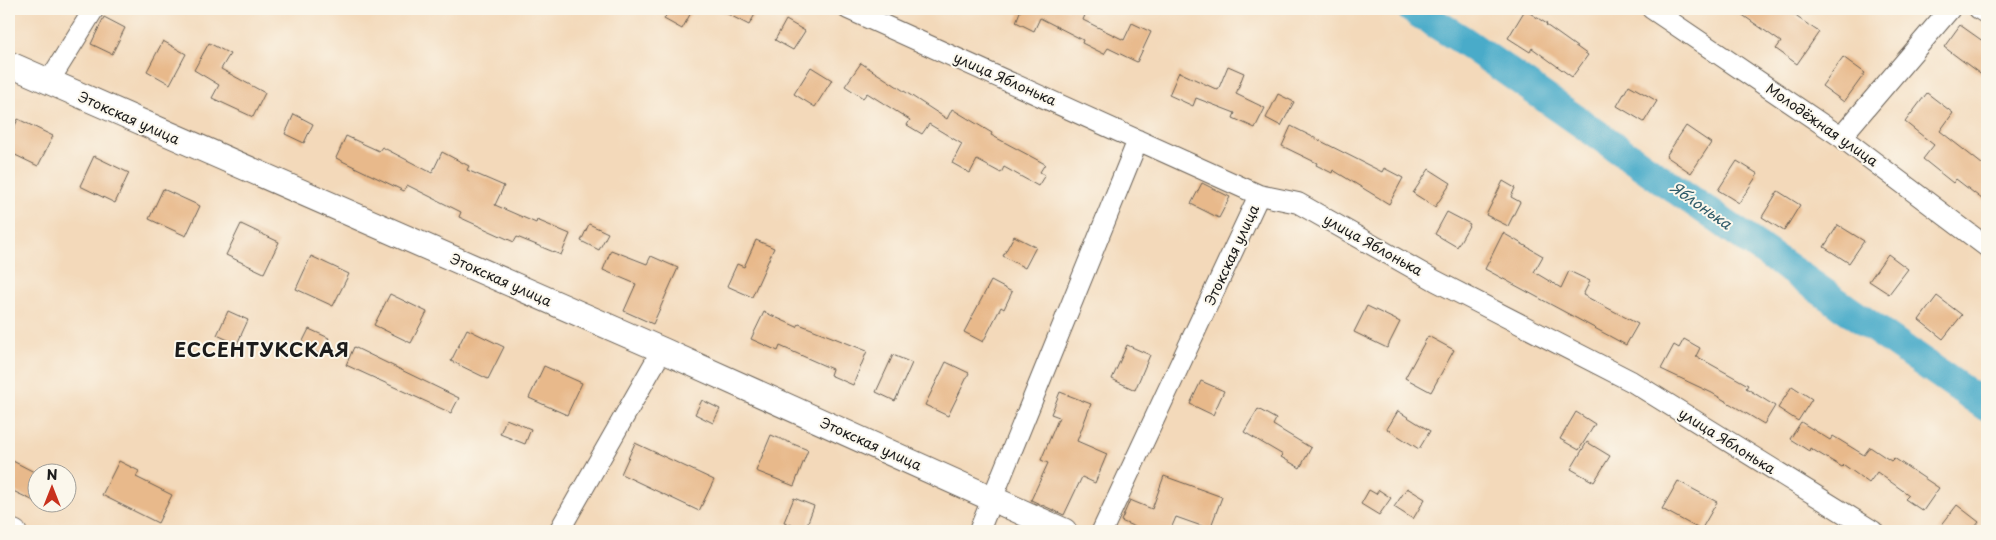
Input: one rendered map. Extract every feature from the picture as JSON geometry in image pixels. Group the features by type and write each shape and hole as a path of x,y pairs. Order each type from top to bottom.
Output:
{"main road":[{"name":"Этокская улица","path":"9,64 662,350 1064,531"}],"street":[{"path":"48,82 94,9"},
{"name":"улица Яблонька","path":"848,9 1259,195 1298,203 1436,281 1631,381 1873,531"},
{"name":"Молодёжная улица","path":"1652,9 1841,137 1987,247"},
{"path":"1841,137 1950,9"},
{"path":"1980,9 1987,14"},
{"path":"978,531 1138,140"},
{"name":"Этокская улица","path":"1102,531 1259,195"},
{"path":"559,531 662,350"},
{"path":"9,528 16,531"}],"building":[{"path":"670,9 693,9 682,29 664,19"},
{"path":"718,9 758,9 749,25"},
{"path":"1021,9 1072,9 1085,15 1083,20 1124,40 1132,23 1151,32 1137,62 1108,48 1104,54 1082,43 1083,40 1040,18 1034,31 1016,22"},
{"path":"1734,9 1785,9 1819,32 1797,64 1776,49 1781,42"},
{"path":"1525,10 1588,55 1572,77 1532,48 1530,52 1508,38"},
{"path":"104,17 125,28 112,54 91,44"},
{"path":"786,20 805,31 793,50 775,40"},
{"path":"1960,25 1987,44 1987,79 1944,47"},
{"path":"163,41 186,54 170,84 147,71"},
{"path":"209,43 230,54 221,69 265,93 253,117 212,98 219,85 194,70"},
{"path":"1843,57 1865,73 1844,102 1822,86"},
{"path":"861,63 947,119 952,109 992,133 991,135 1045,164 1040,172 1045,175 1038,186 1004,167 1001,173 977,160 970,173 952,163 962,144 929,124 922,134 907,125 910,120 867,93 863,98 845,86"},
{"path":"1228,66 1244,73 1236,94 1265,108 1255,128 1233,118 1235,113 1196,98 1193,106 1169,95 1179,72 1218,90"},
{"path":"811,67 832,80 815,107 794,94"},
{"path":"1629,85 1657,101 1644,122 1617,106"},
{"path":"1927,93 1953,113 1940,131 1987,168 1987,203 1956,179 1953,183 1923,159 1934,145 1905,122"},
{"path":"1278,94 1294,102 1281,126 1266,118"},
{"path":"294,114 313,124 304,143 285,134"},
{"path":"18,119 53,136 38,166 9,152 9,139"},
{"path":"1291,126 1382,172 1384,168 1403,178 1389,204 1333,170 1332,173 1316,165 1317,163 1282,146"},
{"path":"1686,126 1711,143 1691,173 1666,156"},
{"path":"346,136 379,151 382,147 432,173 442,152 469,166 467,170 504,186 495,205 536,223 537,220 570,234 561,255 517,237 514,242 459,217 461,212 407,185 404,191 336,158"},
{"path":"94,156 129,173 115,203 80,186"},
{"path":"1737,161 1758,174 1739,203 1718,190"},
{"path":"1429,169 1451,183 1435,207 1413,193"},
{"path":"1503,181 1515,188 1511,197 1520,202 1508,226 1486,215"},
{"path":"1202,183 1230,197 1219,218 1191,204"},
{"path":"163,189 200,206 186,236 149,219"},
{"path":"1778,191 1800,205 1784,231 1762,217"},
{"path":"1447,212 1470,224 1457,247 1435,234"},
{"path":"241,224 279,242 264,273 226,255"},
{"path":"589,224 608,233 599,250 581,241"},
{"path":"1838,225 1864,241 1849,263 1824,247"},
{"path":"1503,233 1543,256 1534,272 1561,288 1569,271 1590,281 1583,295 1638,324 1626,345 1485,269"},
{"path":"1014,236 1036,247 1025,268 1003,256"},
{"path":"756,240 774,248 752,297 727,286 737,264 744,267"},
{"path":"611,250 647,264 651,256 678,268 653,324 624,311 636,284 603,270"},
{"path":"1888,254 1908,269 1889,294 1869,281"},
{"path":"311,256 349,274 333,306 296,289"},
{"path":"991,281 1012,292 1004,309 1001,307 983,342 964,332"},
{"path":"390,294 427,312 411,343 374,325"},
{"path":"1937,296 1962,315 1943,339 1919,320"},
{"path":"1367,306 1400,322 1387,348 1354,332"},
{"path":"228,311 248,320 237,344 217,335"},
{"path":"764,312 797,327 799,324 867,351 853,385 830,375 832,369 780,346 778,351 751,339"},
{"path":"309,329 329,338 321,355 301,345"},
{"path":"467,329 504,347 488,379 451,361"},
{"path":"1428,336 1454,350 1431,392 1405,378"},
{"path":"1684,339 1700,348 1696,356 1748,385 1746,388 1775,406 1764,424 1712,393 1661,369 1674,345 1679,348"},
{"path":"1127,345 1150,355 1135,390 1112,379"},
{"path":"354,347 459,398 451,413 346,365"},
{"path":"893,355 912,363 895,401 876,392"},
{"path":"946,362 969,373 948,416 925,405"},
{"path":"544,366 582,383 567,415 529,398"},
{"path":"1201,381 1224,391 1213,415 1190,404"},
{"path":"1792,386 1812,399 1798,421 1778,408"},
{"path":"1060,392 1091,404 1077,441 1107,454 1095,483 1082,477 1064,515 1031,500 1048,463 1041,460 1059,417 1051,414"},
{"path":"702,400 720,409 713,423 695,414"},
{"path":"1258,409 1276,419 1273,425 1311,448 1300,468 1281,457 1283,455 1244,432"},
{"path":"1398,411 1430,431 1419,449 1387,429"},
{"path":"1576,412 1595,424 1579,450 1560,439"},
{"path":"506,419 531,429 525,444 500,434"},
{"path":"1801,422 1830,440 1833,436 1864,455 1870,447 1891,461 1894,458 1939,488 1923,511 1905,499 1909,495 1877,472 1869,483 1844,465 1842,467 1810,448 1809,451 1790,439"},
{"path":"771,435 808,450 794,486 756,471"},
{"path":"1587,442 1610,456 1594,482 1571,469"},
{"path":"635,443 714,480 699,511 621,474"},
{"path":"9,459 28,469 28,498 9,489"},
{"path":"119,461 139,471 136,477 172,495 158,523 102,495"},
{"path":"1164,476 1222,497 1210,529 1176,517 1170,531 1145,531 1121,521 1130,500 1152,509"},
{"path":"1678,481 1717,502 1701,530 1662,509"},
{"path":"1407,488 1425,499 1413,519 1394,507"},
{"path":"1369,490 1376,494 1379,490 1391,498 1379,515 1361,504"},
{"path":"794,498 814,506 805,530 784,522"},
{"path":"1957,505 1979,522 1972,531 1937,531"}],"waterway":[{"name":"Яблонька","path":"1412,9 1464,41 1987,407"}],"district":[{"name":"ЕССЕНТУКСКАЯ","path":"262,350"}]}
